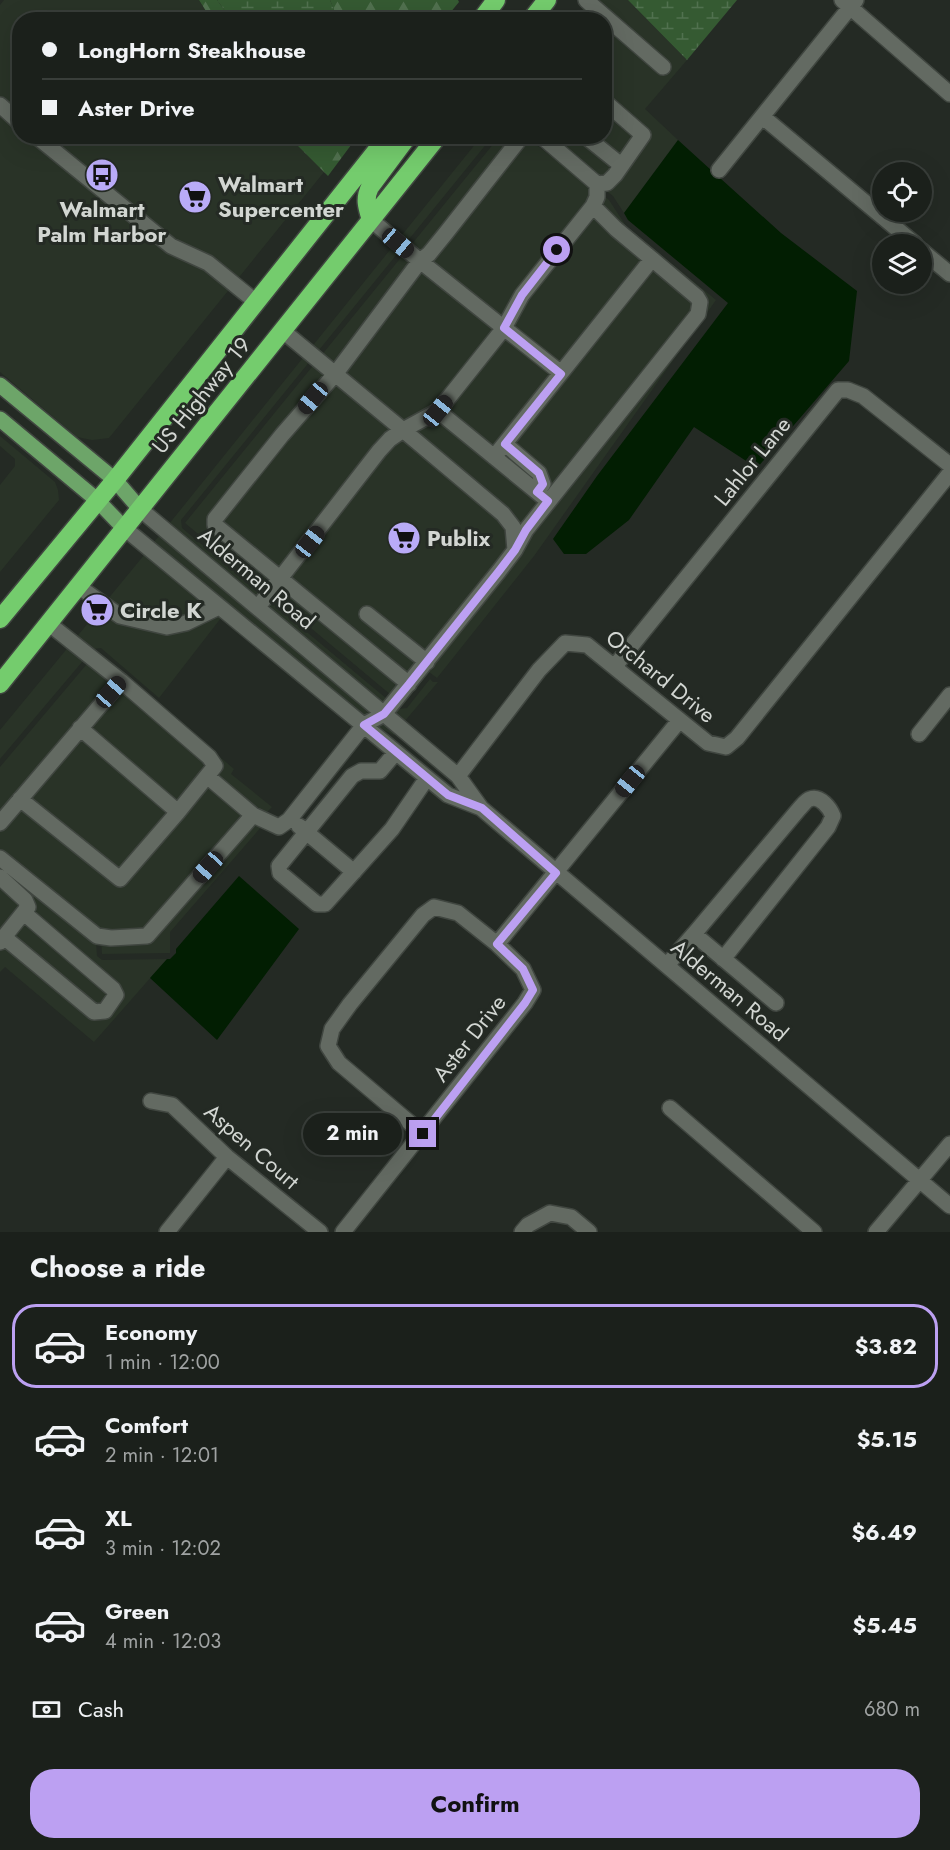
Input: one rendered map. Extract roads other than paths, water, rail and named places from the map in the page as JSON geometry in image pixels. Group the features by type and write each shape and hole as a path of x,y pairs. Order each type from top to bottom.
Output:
{"highway":[{"path":"537,12 547,0"},
{"name":"US Highway 19","path":"0,619 115,480 382,144"},
{"path":"371,220 366,196 370,187 402,144"},
{"name":"US Highway 19","path":"0,684 123,527 140,509 432,144"}],"main road":[{"name":"Alderman Road","path":"0,386 115,480 140,509"},
{"name":"Alderman Road","path":"0,419 97,500 123,527"}],"street":[{"path":"586,0 600,12"},
{"path":"719,170 763,117 849,2 950,94"},
{"path":"612,23 663,67"},
{"path":"0,105 12,116"},
{"path":"550,144 597,184 607,183 615,176 644,135 612,108"},
{"path":"763,117 903,234"},
{"path":"46,144 171,246 208,263 256,302"},
{"path":"409,684 215,525 215,519 287,429 336,374 420,261 429,254 461,215 516,144"},
{"path":"595,144 621,165"},
{"path":"258,607 379,451 403,430 438,411 504,328 522,295 593,206 597,197 597,184"},
{"path":"207,776 253,815 279,826 290,818 364,725 384,714 427,662 515,550 520,528 542,497 698,314 700,302 697,297 616,229 593,206"},
{"path":"371,220 561,374"},
{"path":"494,458 652,259"},
{"path":"932,259 950,274"},
{"path":"283,331 520,528"},
{"name":"Lahlor Lane","path":"615,666 838,390 848,390 863,396 950,465"},
{"path":"438,411 542,497"},
{"path":"505,444 539,473 543,484 542,497"},
{"name":"Orchard Drive","path":"458,776 539,670 566,643 587,645 679,721 708,742 726,747 737,738 950,473"},
{"name":"Alderman Road","path":"140,509 458,776 482,808 556,873 950,1206"},
{"name":"Alderman Road","path":"123,527 448,795 482,808"},
{"path":"78,586 120,616 166,627 186,623 219,607"},
{"path":"367,614 427,662"},
{"path":"20,799 120,879 215,766 209,757 121,681 48,623"},
{"path":"0,823 121,681"},
{"path":"919,734 950,695"},
{"path":"423,1134 339,1063 328,1046 332,1029 423,915 434,907 458,914 497,944 679,721"},
{"path":"80,728 178,812"},
{"path":"396,752 380,771 361,771 352,776 279,866 280,873 317,904 325,904 392,829 427,778"},
{"path":"667,965 808,799 814,798 822,802 830,809 833,816 828,827 723,959"},
{"path":"0,858 97,936 111,938 147,936 253,815"},
{"path":"290,818 354,872"},
{"path":"0,877 25,900 26,910 113,989 116,994 105,1011 94,1012 2,939 26,910"},
{"path":"694,934 776,1003"},
{"name":"Aster Drive","path":"343,1232 423,1134 533,990 523,969 497,944"},
{"name":"Aspen Court","path":"151,1101 172,1105 227,1157 320,1232"},
{"path":"670,1108 814,1232"},
{"path":"876,1232 950,1144"},
{"path":"167,1232 227,1157"},
{"path":"522,1232 528,1225 550,1213 571,1217 589,1232"}],"place":[{"name":"Walmart Palm Harbor","path":"102,175"},
{"name":"Walmart Supercenter","path":"195,197"},
{"name":"Publix","path":"404,538"},
{"name":"Circle K","path":"97,610"}]}
